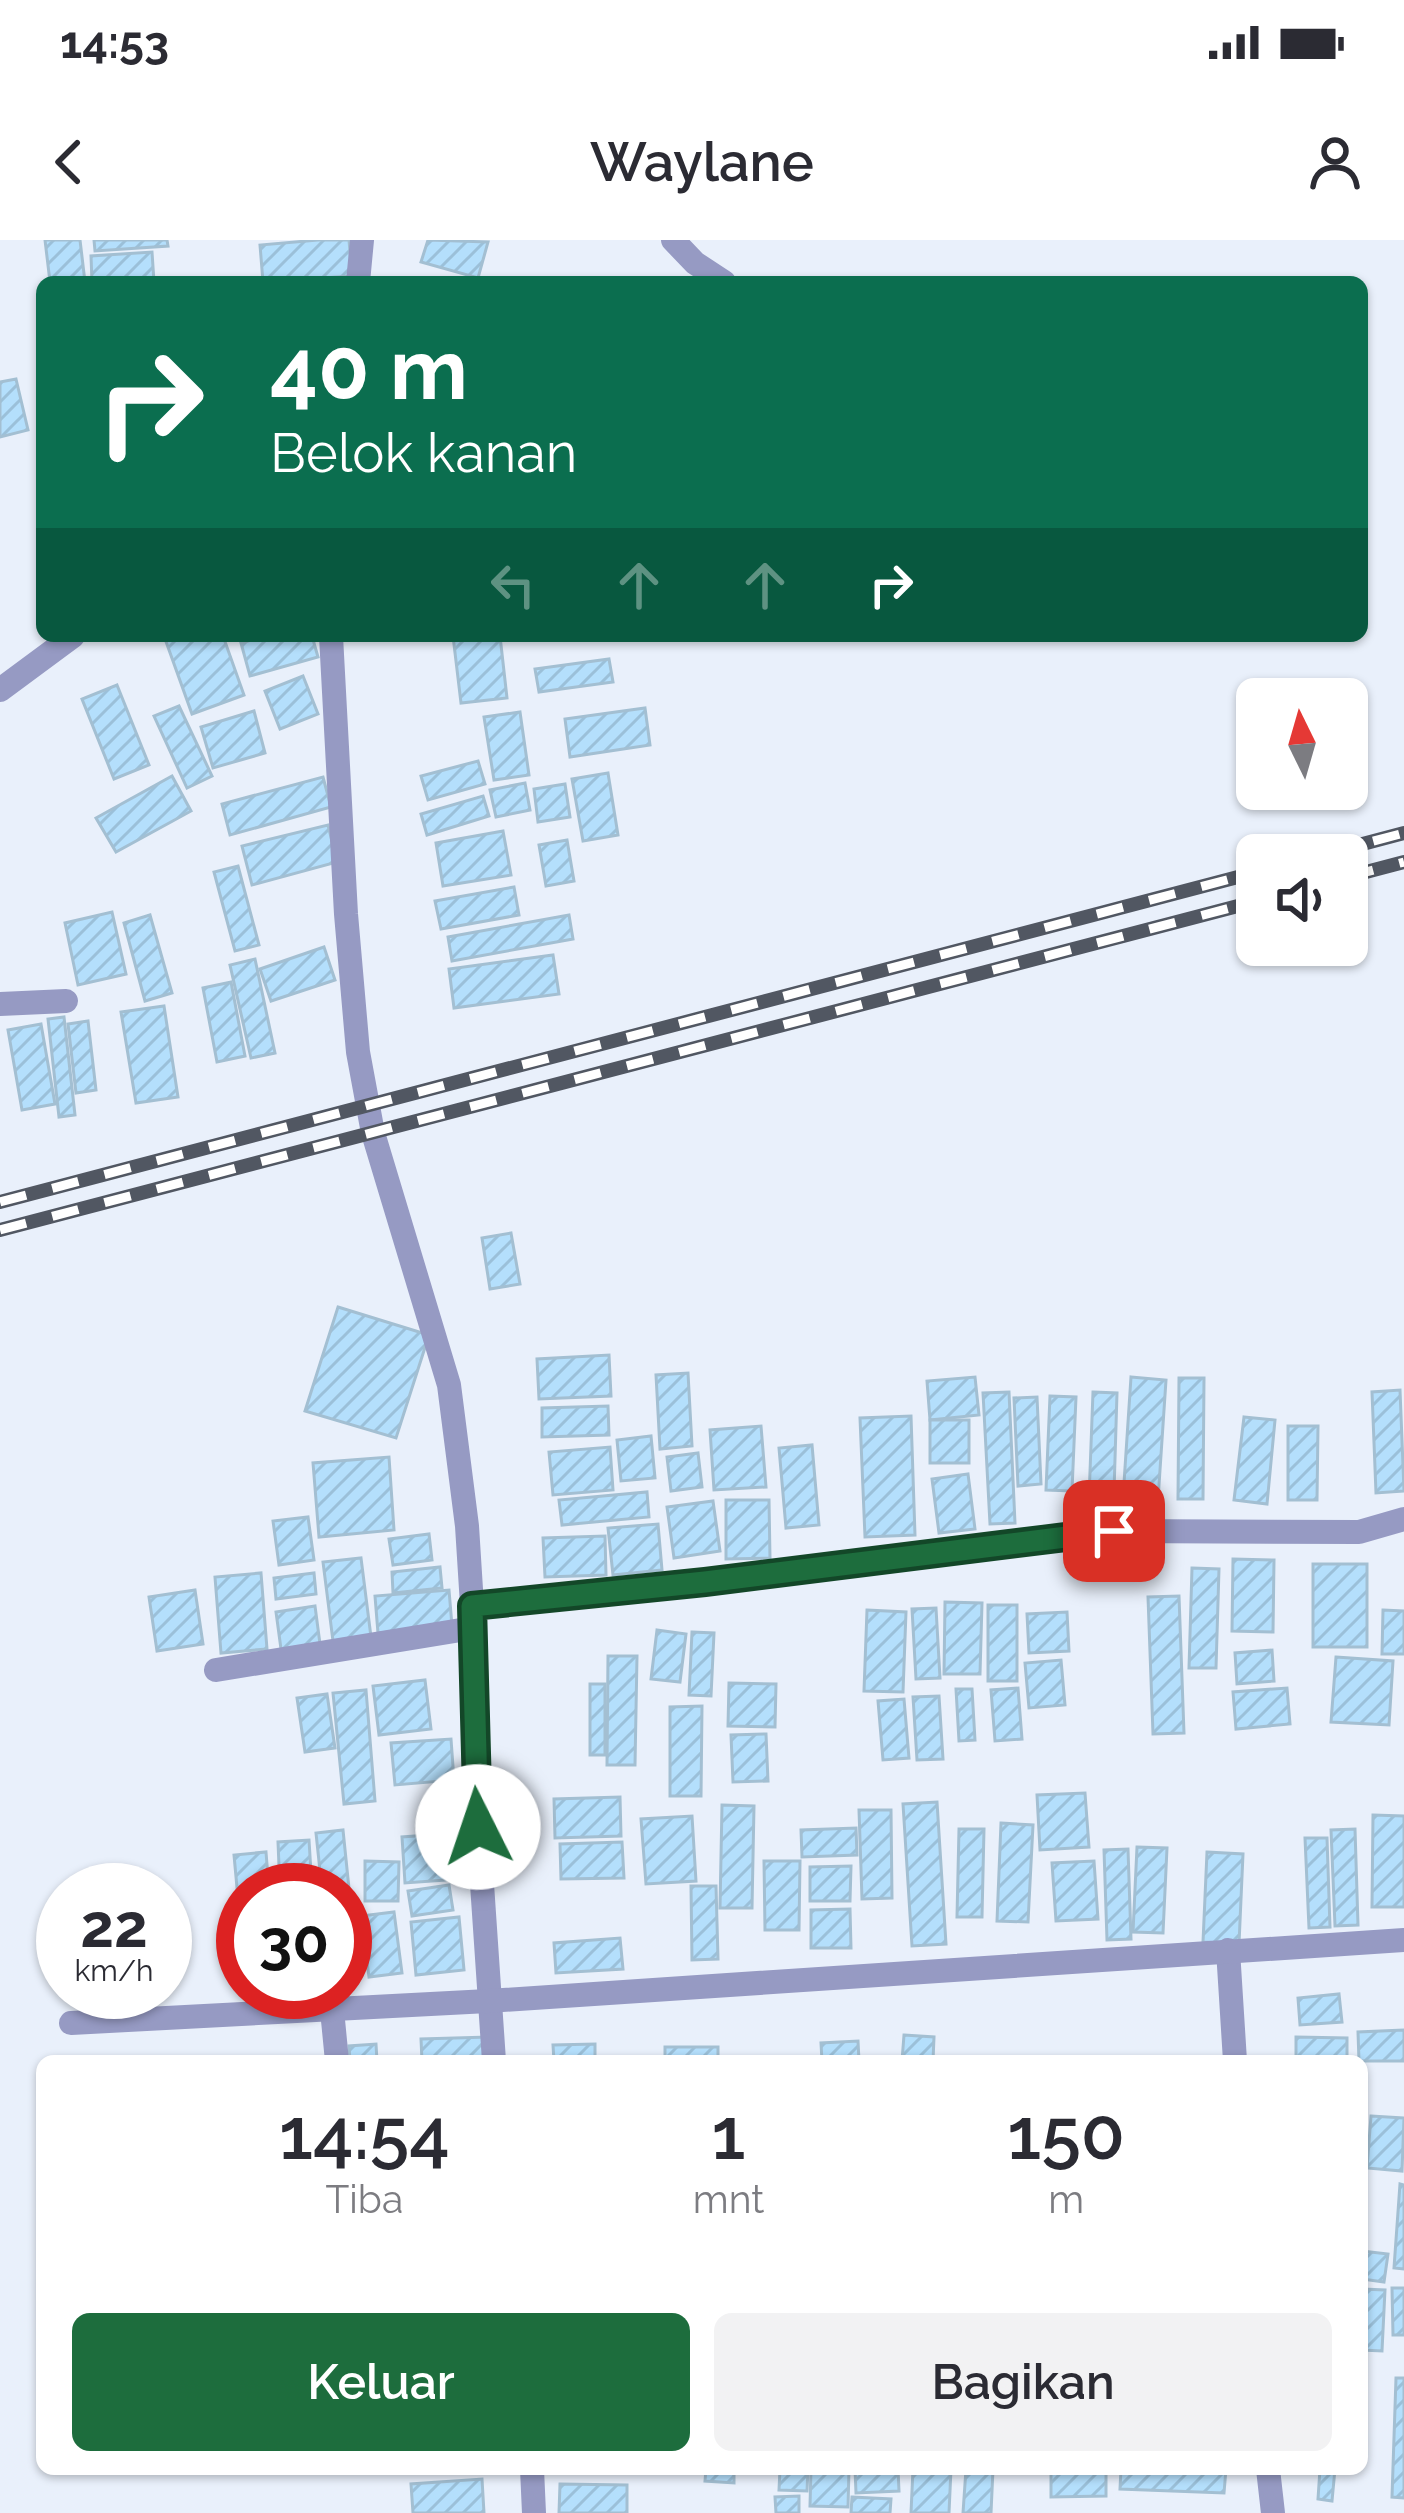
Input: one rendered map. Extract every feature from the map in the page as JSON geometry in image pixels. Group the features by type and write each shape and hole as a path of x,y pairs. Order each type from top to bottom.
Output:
{"street":[{"path":"359,276 362,240"},
{"path":"673,240 715,276"},
{"path":"0,690 66,642"},
{"path":"331,642 358,1052 373,1133 449,1385 472,1617 473,1766 493,2055"},
{"path":"0,1004 66,1001"},
{"path":"216,1670 472,1617 705,1582 1114,1531 1359,1532 1404,1519"},
{"path":"372,2008 1404,1940"},
{"path":"1228,1950 1235,2055"},
{"path":"71,2023 216,2016"},
{"path":"333,2019 336,2055"},
{"path":"532,2475 534,2513"},
{"path":"1269,2475 1277,2512"}],"building":[{"path":"45,240 80,240 84,276 49,276"},
{"path":"94,240 167,240 168,246 95,251"},
{"path":"349,240 352,276 263,276 260,245"},
{"path":"428,240 488,242 479,276 421,262"},
{"path":"152,252 154,276 92,276 91,256"},
{"path":"16,379 28,430 0,437 0,382"},
{"path":"166,642 225,642 244,695 192,714"},
{"path":"314,642 318,657 250,676 241,643"},
{"path":"454,642 501,642 507,698 461,703"},
{"path":"609,659 613,682 539,692 535,669"},
{"path":"303,676 318,714 280,729 265,691"},
{"path":"117,685 149,765 114,779 82,699"},
{"path":"179,706 212,776 187,788 154,716"},
{"path":"645,708 650,745 570,757 565,719"},
{"path":"254,711 265,753 213,768 201,727"},
{"path":"520,712 529,775 494,780 484,717"},
{"path":"478,761 485,784 428,800 421,776"},
{"path":"608,773 618,835 583,841 572,779"},
{"path":"172,776 191,811 116,852 96,818"},
{"path":"323,777 331,807 230,835 222,804"},
{"path":"525,783 530,810 496,817 490,790"},
{"path":"565,784 570,817 538,822 534,789"},
{"path":"483,796 489,816 427,835 421,814"},
{"path":"328,825 337,862 252,885 242,846"},
{"path":"503,831 511,875 443,886 436,843"},
{"path":"567,840 574,881 546,886 539,845"},
{"path":"238,866 259,945 235,951 214,872"},
{"path":"514,887 519,915 441,929 435,901"},
{"path":"112,912 126,974 78,985 65,923"},
{"path":"150,915 172,993 145,1001 124,923"},
{"path":"569,915 573,939 452,961 448,937"},
{"path":"324,947 335,980 271,1001 260,969"},
{"path":"553,955 559,994 454,1008 449,969"},
{"path":"255,959 275,1053 251,1058 230,965"},
{"path":"231,982 245,1056 217,1062 203,988"},
{"path":"164,1006 178,1097 136,1103 121,1012"},
{"path":"64,1017 75,1115 59,1117 48,1019"},
{"path":"88,1021 96,1090 76,1093 68,1024"},
{"path":"41,1024 55,1104 22,1110 8,1030"},
{"path":"511,1233 520,1284 490,1289 482,1238"},
{"path":"338,1307 429,1335 396,1438 305,1411"},
{"path":"609,1355 611,1396 539,1399 537,1359"},
{"path":"688,1373 692,1446 660,1449 656,1375"},
{"path":"975,1377 979,1415 930,1420 927,1381"},
{"path":"1131,1377 1166,1380 1158,1500 1123,1498"},
{"path":"1179,1378 1204,1378 1203,1499 1178,1499"},
{"path":"1400,1390 1404,1491 1376,1493 1372,1392"},
{"path":"1009,1392 1015,1523 990,1524 983,1393"},
{"path":"1093,1392 1117,1393 1113,1525 1088,1525"},
{"path":"1050,1396 1076,1397 1072,1491 1046,1490"},
{"path":"1037,1397 1041,1484 1018,1486 1014,1398"},
{"path":"608,1406 609,1435 542,1437 542,1408"},
{"path":"911,1416 915,1535 865,1537 860,1418"},
{"path":"1244,1417 1275,1420 1267,1504 1234,1500"},
{"path":"930,1420 969,1420 969,1463 930,1463"},
{"path":"761,1426 766,1487 714,1490 710,1430"},
{"path":"1288,1426 1318,1426 1317,1500 1288,1500"},
{"path":"651,1436 655,1478 621,1481 617,1440"},
{"path":"812,1445 819,1525 786,1528 779,1448"},
{"path":"610,1447 613,1490 553,1495 549,1452"},
{"path":"698,1453 702,1487 671,1491 667,1457"},
{"path":"389,1457 394,1530 319,1537 313,1463"},
{"path":"968,1474 975,1529 939,1533 932,1479"},
{"path":"647,1492 649,1517 562,1525 559,1500"},
{"path":"726,1500 769,1500 770,1558 726,1559"},
{"path":"713,1501 720,1551 674,1558 667,1507"},
{"path":"308,1517 314,1560 279,1565 273,1521"},
{"path":"658,1524 662,1570 613,1575 608,1528"},
{"path":"429,1534 432,1560 393,1565 389,1539"},
{"path":"605,1536 606,1575 545,1577 543,1538"},
{"path":"361,1558 371,1637 333,1641 323,1562"},
{"path":"1233,1559 1274,1560 1273,1632 1232,1631"},
{"path":"1313,1564 1367,1564 1367,1647 1313,1647"},
{"path":"440,1567 442,1588 393,1593 392,1572"},
{"path":"1192,1568 1219,1569 1216,1668 1189,1668"},
{"path":"261,1573 267,1649 221,1653 215,1577"},
{"path":"314,1573 316,1594 276,1599 274,1578"},
{"path":"195,1590 203,1644 157,1651 149,1597"},
{"path":"449,1590 452,1626 378,1633 375,1596"},
{"path":"1179,1596 1184,1733 1153,1734 1148,1597"},
{"path":"945,1602 982,1603 980,1674 944,1674"},
{"path":"988,1605 1017,1605 1017,1681 988,1681"},
{"path":"315,1606 320,1644 281,1649 276,1612"},
{"path":"936,1608 940,1678 916,1679 912,1609"},
{"path":"867,1610 906,1612 903,1692 864,1691"},
{"path":"1383,1610 1404,1611 1404,1654 1382,1654"},
{"path":"1067,1612 1069,1651 1029,1653 1027,1614"},
{"path":"657,1630 686,1634 680,1682 651,1679"},
{"path":"692,1632 714,1633 711,1696 689,1695"},
{"path":"1272,1650 1274,1681 1237,1684 1235,1653"},
{"path":"608,1656 637,1656 635,1765 607,1765"},
{"path":"1336,1657 1393,1661 1389,1725 1331,1722"},
{"path":"1061,1660 1065,1705 1029,1708 1025,1663"},
{"path":"425,1680 431,1729 379,1735 373,1686"},
{"path":"729,1683 776,1684 775,1727 728,1726"},
{"path":"590,1684 605,1684 605,1755 590,1755"},
{"path":"1018,1688 1022,1739 995,1741 991,1690"},
{"path":"1287,1688 1290,1724 1236,1729 1233,1692"},
{"path":"956,1689 972,1689 975,1740 959,1741"},
{"path":"366,1690 375,1801 344,1804 333,1693"},
{"path":"327,1694 335,1748 305,1752 297,1698"},
{"path":"939,1696 943,1759 917,1760 913,1697"},
{"path":"904,1699 909,1758 883,1760 878,1701"},
{"path":"702,1706 701,1796 670,1796 670,1707"},
{"path":"766,1734 768,1781 733,1782 731,1735"},
{"path":"451,1739 454,1780 395,1785 391,1743"},
{"path":"1085,1793 1089,1847 1040,1850 1037,1795"},
{"path":"620,1797 621,1836 555,1838 554,1799"},
{"path":"937,1802 946,1944 912,1946 903,1804"},
{"path":"722,1805 754,1806 752,1908 720,1908"},
{"path":"859,1810 891,1810 892,1898 862,1899"},
{"path":"1373,1815 1404,1816 1404,1907 1372,1907"},
{"path":"692,1816 696,1881 646,1884 641,1819"},
{"path":"1001,1823 1033,1825 1028,1922 997,1921"},
{"path":"856,1828 857,1855 802,1857 801,1830"},
{"path":"959,1829 984,1829 982,1917 957,1917"},
{"path":"1355,1829 1358,1925 1335,1926 1331,1830"},
{"path":"343,1830 346,1863 319,1863 316,1833"},
{"path":"456,1833 459,1879 405,1883 402,1837"},
{"path":"1305,1838 1327,1838 1330,1927 1309,1928"},
{"path":"309,1840 310,1863 279,1863 278,1842"},
{"path":"622,1842 624,1878 561,1879 560,1844"},
{"path":"1137,1847 1167,1848 1163,1933 1133,1932"},
{"path":"1128,1849 1131,1939 1107,1940 1104,1850"},
{"path":"266,1852 267,1863 235,1863 234,1855"},
{"path":"1207,1852 1243,1854 1239,1944 1203,1942"},
{"path":"764,1861 800,1861 799,1930 765,1930"},
{"path":"1094,1861 1098,1919 1056,1921 1052,1863"},
{"path":"399,1862 398,1901 372,1901 372,1863 365,1863"},
{"path":"851,1866 850,1901 810,1901 810,1867"},
{"path":"449,1885 453,1910 412,1916 408,1891"},
{"path":"691,1886 716,1886 718,1959 692,1960"},
{"path":"850,1909 851,1948 811,1948 811,1910"},
{"path":"394,1912 402,1973 372,1977 372,1915"},
{"path":"459,1917 464,1970 416,1975 411,1922"},
{"path":"620,1938 623,1969 556,1973 554,1943"},
{"path":"1339,1994 1342,2022 1300,2025 1298,1998"},
{"path":"1404,2030 1404,2061 1368,2061 1368,2055 1359,2055 1358,2032"},
{"path":"904,2035 934,2037 933,2055 902,2055"},
{"path":"488,2037 488,2055 422,2055 421,2039"},
{"path":"1296,2037 1347,2038 1347,2055 1296,2055"},
{"path":"858,2041 859,2055 822,2055 821,2043"},
{"path":"376,2044 377,2055 350,2055 349,2046"},
{"path":"595,2044 595,2055 554,2055 553,2045"},
{"path":"665,2047 718,2047 718,2055 665,2055"},
{"path":"1371,2116 1404,2118 1402,2171 1368,2168"},
{"path":"1400,2184 1404,2185 1404,2269 1394,2268"},
{"path":"1368,2252 1388,2254 1384,2282 1368,2280"},
{"path":"1392,2288 1404,2288 1404,2335 1393,2335"},
{"path":"1368,2289 1385,2290 1382,2351 1368,2350"},
{"path":"1396,2378 1404,2378 1404,2498 1392,2497"},
{"path":"706,2475 734,2475 734,2483 705,2481"},
{"path":"780,2475 808,2475 807,2491 779,2490"},
{"path":"811,2475 849,2475 848,2507 810,2506"},
{"path":"855,2475 898,2475 899,2491 856,2493"},
{"path":"913,2475 951,2475 949,2513 911,2513"},
{"path":"966,2475 993,2475 991,2513 963,2513"},
{"path":"1051,2475 1106,2475 1106,2496 1051,2497"},
{"path":"1121,2475 1226,2475 1224,2493 1120,2489"},
{"path":"1320,2475 1334,2475 1332,2501 1318,2499"},
{"path":"482,2479 484,2513 413,2513 411,2484"},
{"path":"560,2484 627,2485 627,2513 559,2513"},
{"path":"799,2496 799,2513 776,2513 775,2497"},
{"path":"852,2497 891,2499 890,2513 851,2513"}],"railway":[{"path":"1368,843 1404,833"},
{"path":"1368,871 1404,862"},
{"path":"0,1202 1236,878"},
{"path":"0,1230 1236,906"}],"route":[{"path":"478,1827 472,1606 1114,1531"}]}
